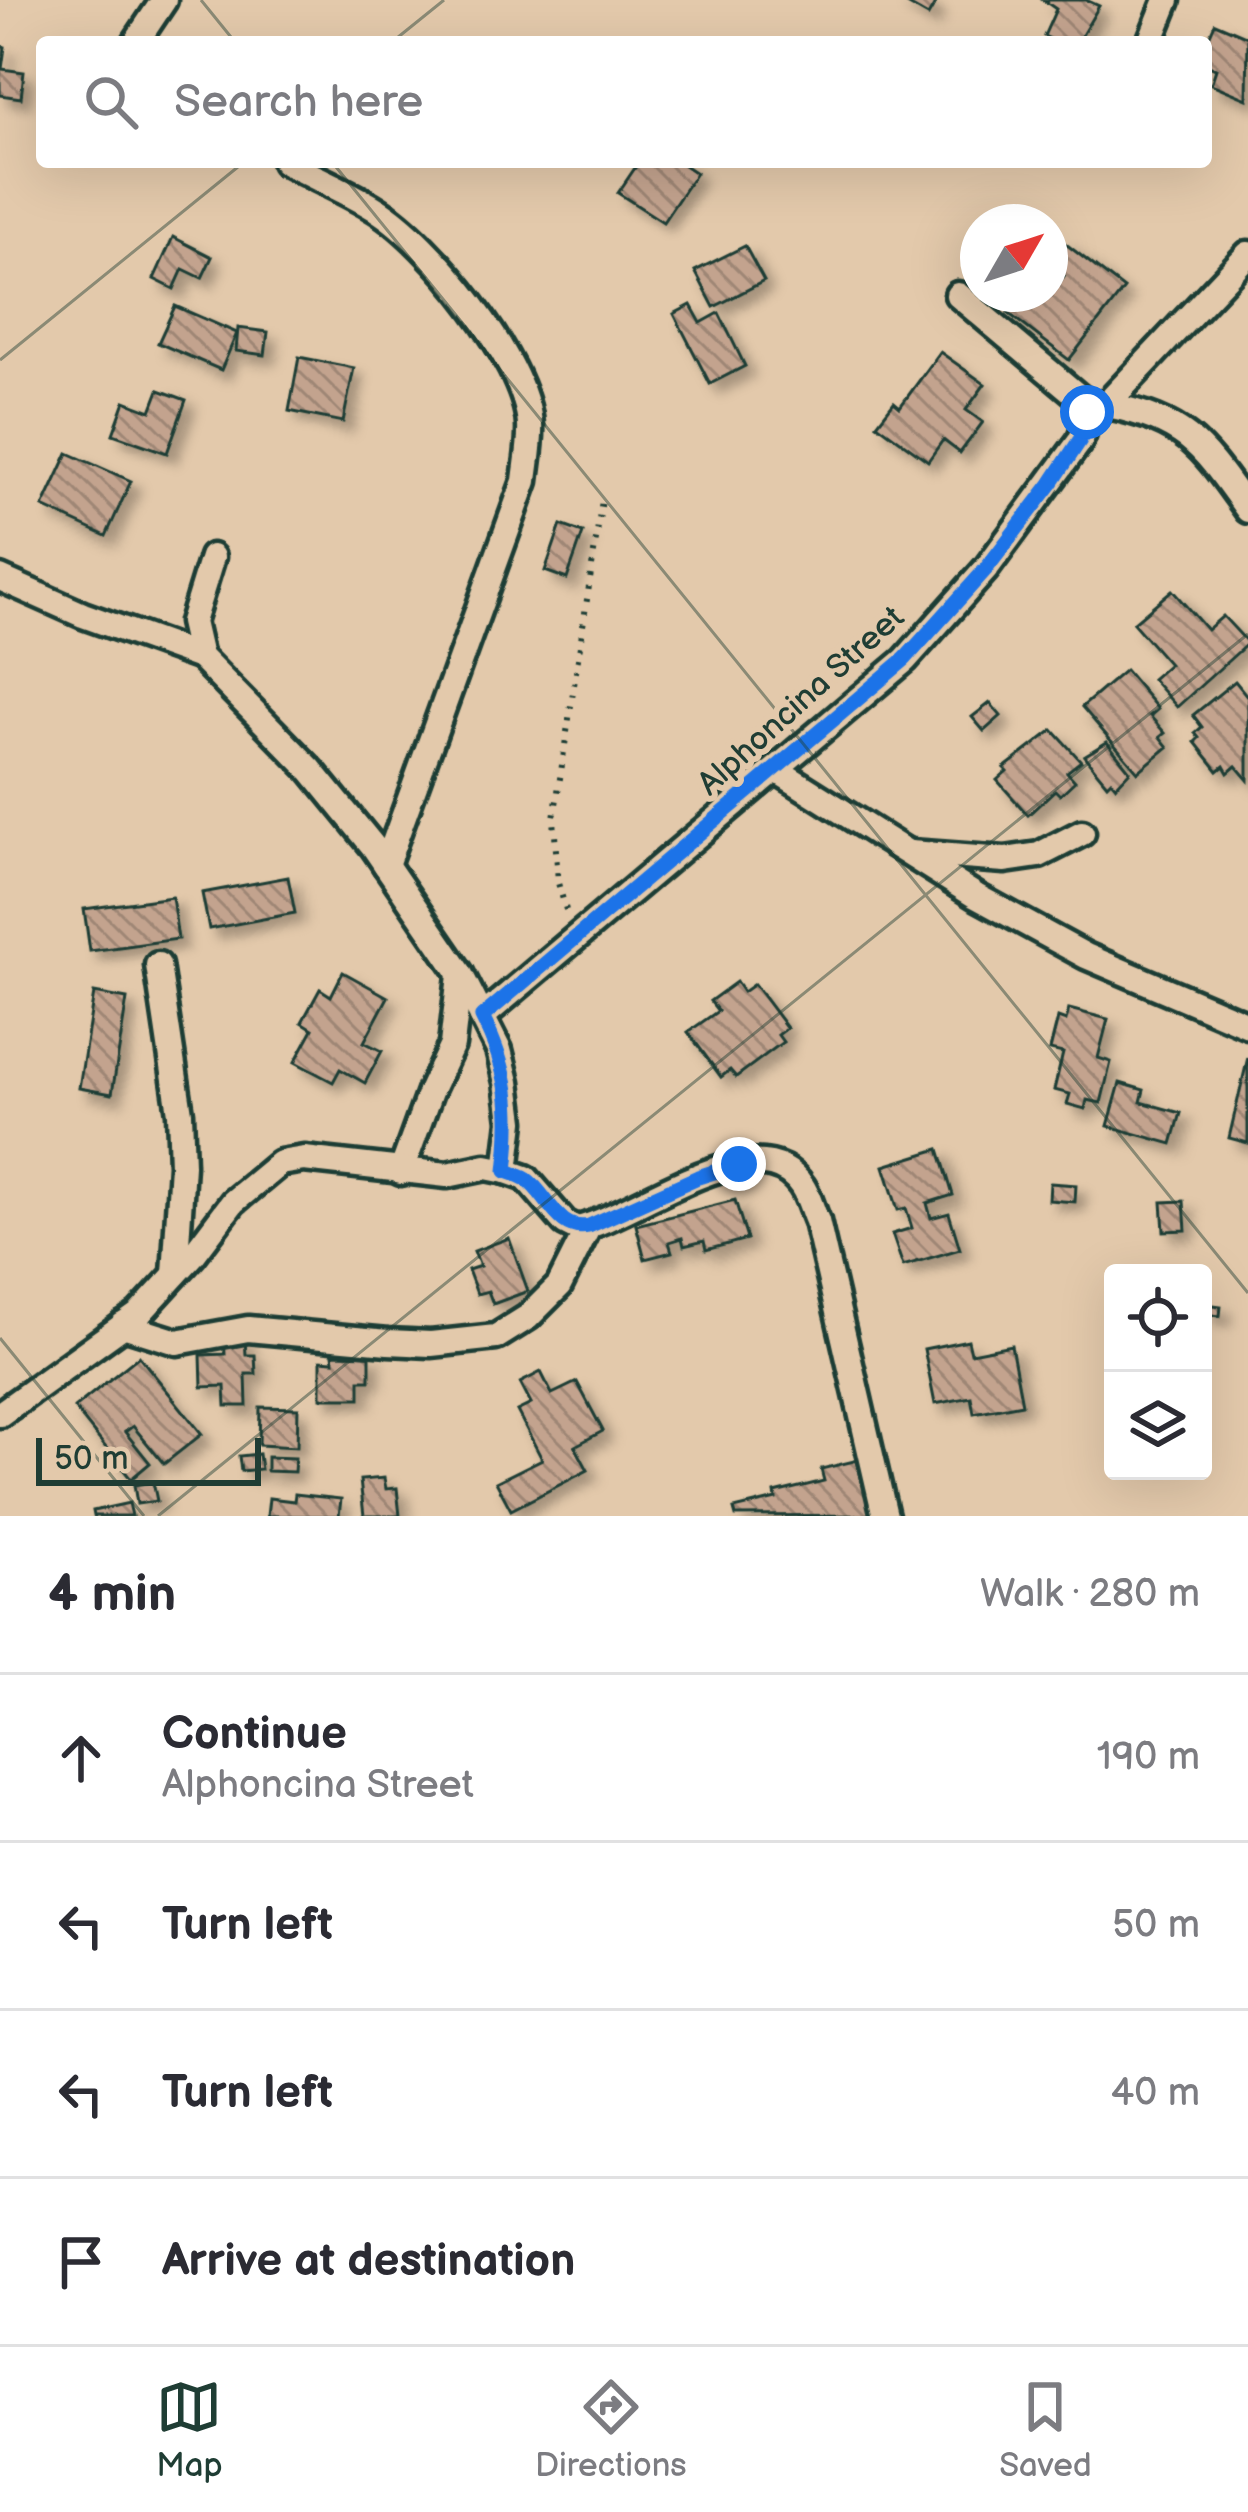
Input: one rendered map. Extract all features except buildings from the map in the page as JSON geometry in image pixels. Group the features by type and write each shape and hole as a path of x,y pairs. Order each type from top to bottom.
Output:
{"street":[{"path":"140,36 164,0"},
{"path":"1152,36 1167,0"},
{"path":"297,168 378,210 410,236 485,320 522,392 530,424 525,481 386,865"},
{"name":"Alphoncina Street","path":"482,1017 905,659 986,569 1051,484 1088,424 1248,254"},
{"path":"958,295 1024,346 1078,397 1088,424"},
{"path":"1108,405 1176,425 1204,452 1248,510"},
{"path":"200,657 192,622 212,557"},
{"path":"0,578 83,615 200,657 311,770 386,865 460,973 499,1050 512,1121 506,1171"},
{"path":"778,771 976,896 1086,956 1248,1025"},
{"path":"908,853 1005,860 1039,855 1082,833"},
{"path":"158,964 180,1114 176,1274"},
{"path":"401,1172 452,1045 460,973"},
{"path":"0,1414 122,1325 176,1274 233,1202 280,1163 304,1159 447,1175 486,1167 506,1171 526,1178 565,1223 577,1229 698,1177 764,1160 784,1168 802,1186 817,1221 885,1516"},
{"path":"122,1325 177,1342 248,1329 410,1343 496,1337 528,1317 559,1286 589,1226"}],"path":[{"path":"573,937 558,883 554,818 602,500"}],"route":[{"path":"739,1164 698,1177 589,1226 577,1229 565,1223 526,1178 506,1171 512,1121 507,1082 499,1050 482,1017 905,659 986,569 1051,484 1088,424 1087,412"}]}
